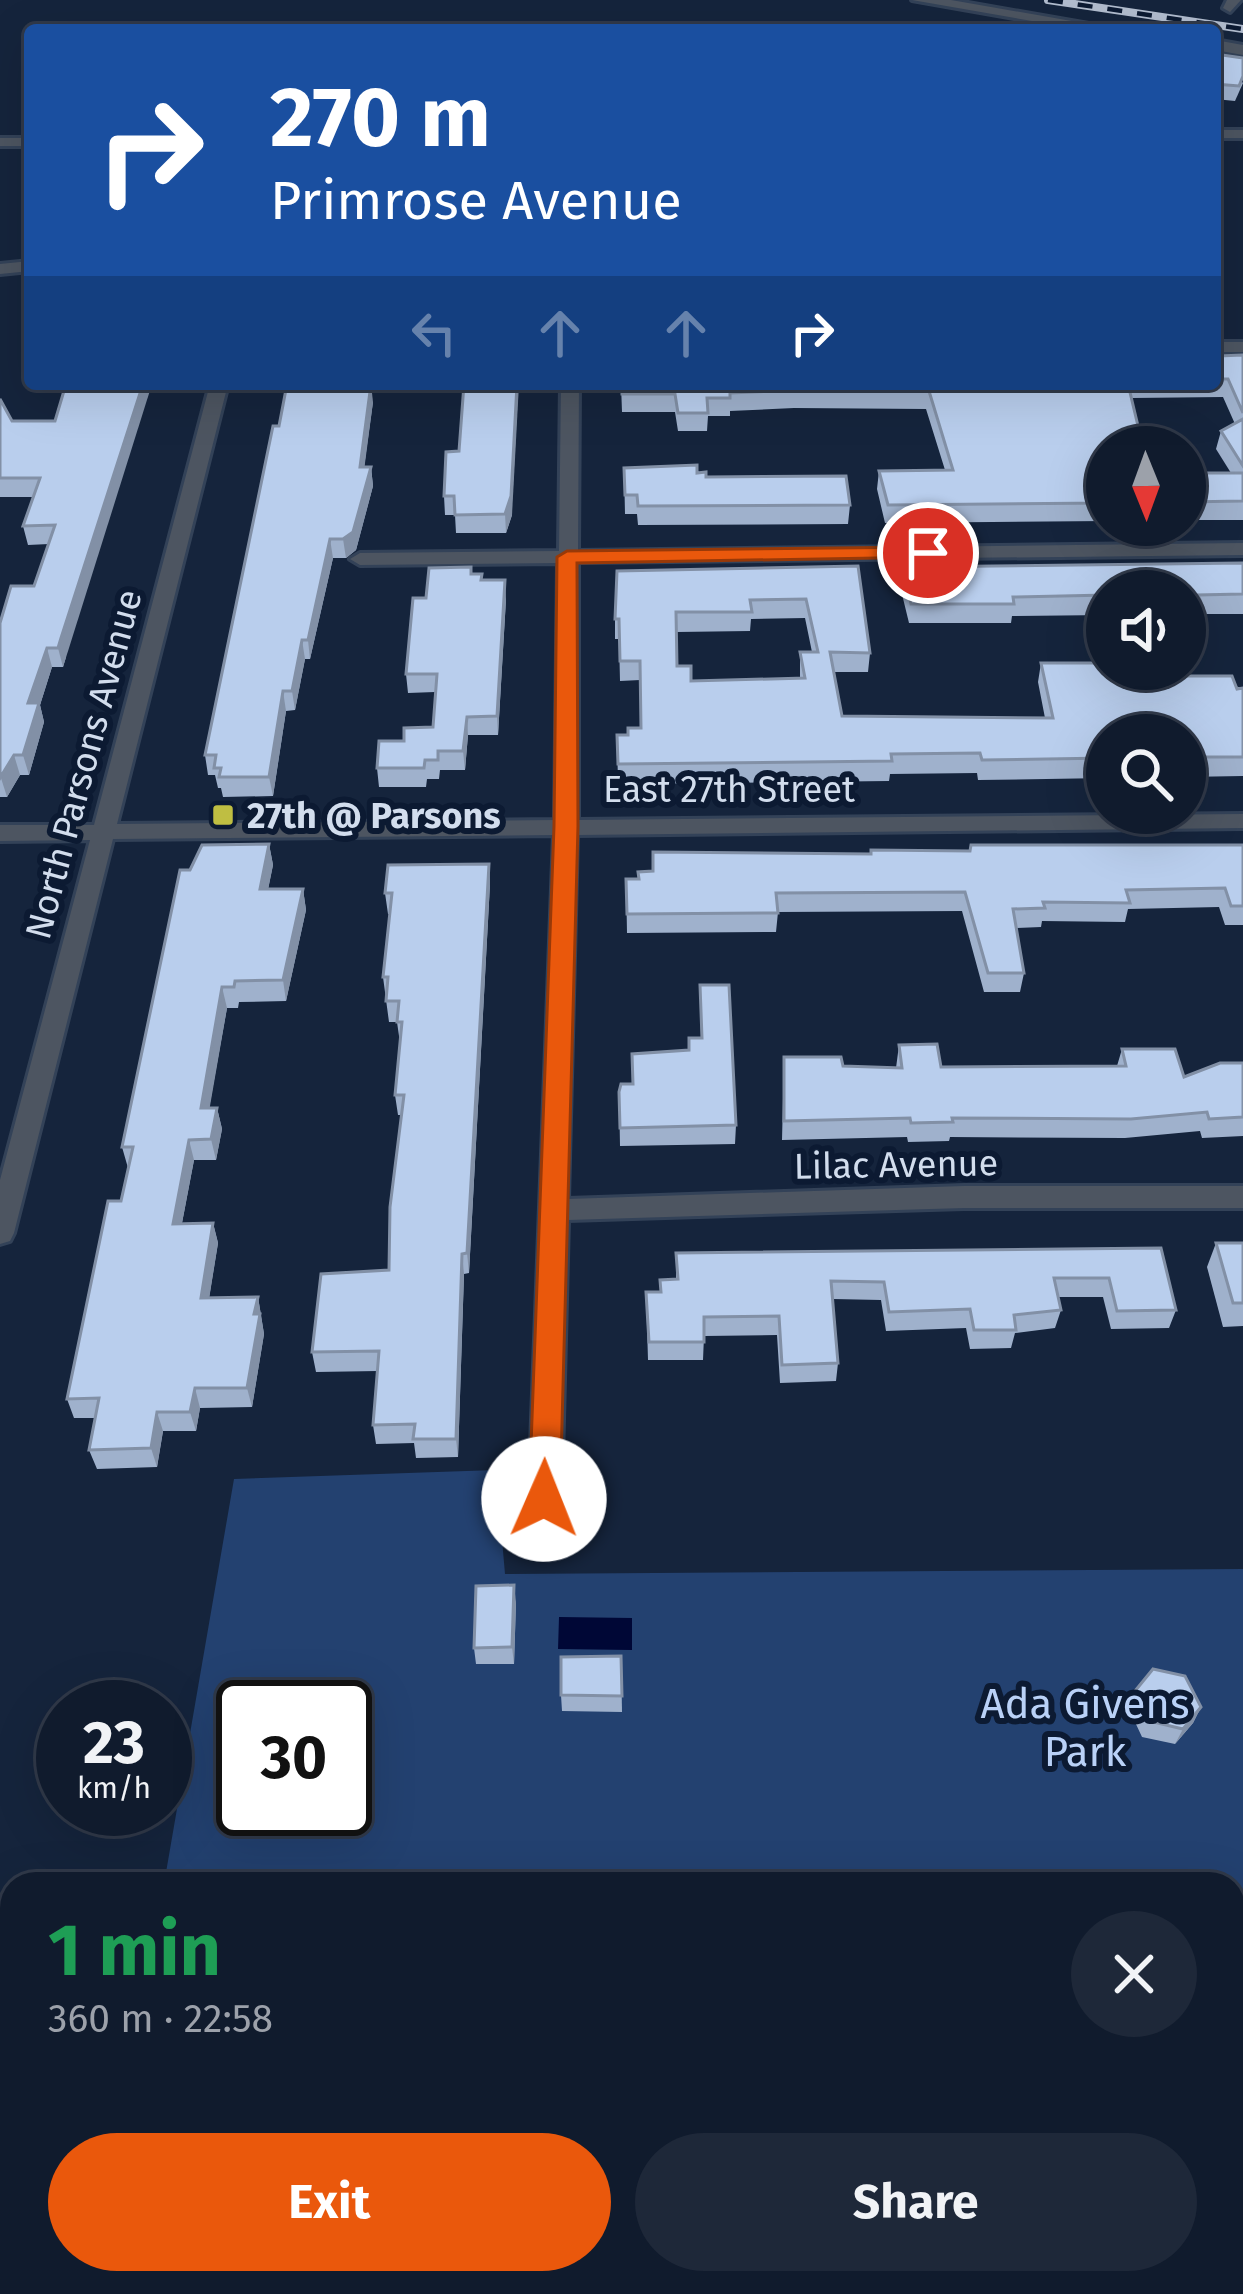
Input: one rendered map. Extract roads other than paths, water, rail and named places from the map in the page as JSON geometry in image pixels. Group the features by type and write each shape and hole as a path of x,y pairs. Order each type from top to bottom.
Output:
{"street":[{"path":"920,0 1076,24"},
{"name":"North Parsons Avenue","path":"0,1233 217,390"},
{"path":"544,1499 566,826 570,390"},
{"path":"360,559 1243,549"},
{"name":"East 27th Street","path":"0,833 1243,820"},
{"name":"Lilac Avenue","path":"551,1210 964,1197 1243,1197"}],"railway":[{"path":"1048,0 1209,24"},
{"path":"1221,26 1243,29"}],"place":[{"name":"27th @ Parsons","path":"223,815"}],"park label":[{"name":"Ada Givens Park","path":"1085,1727"}]}
